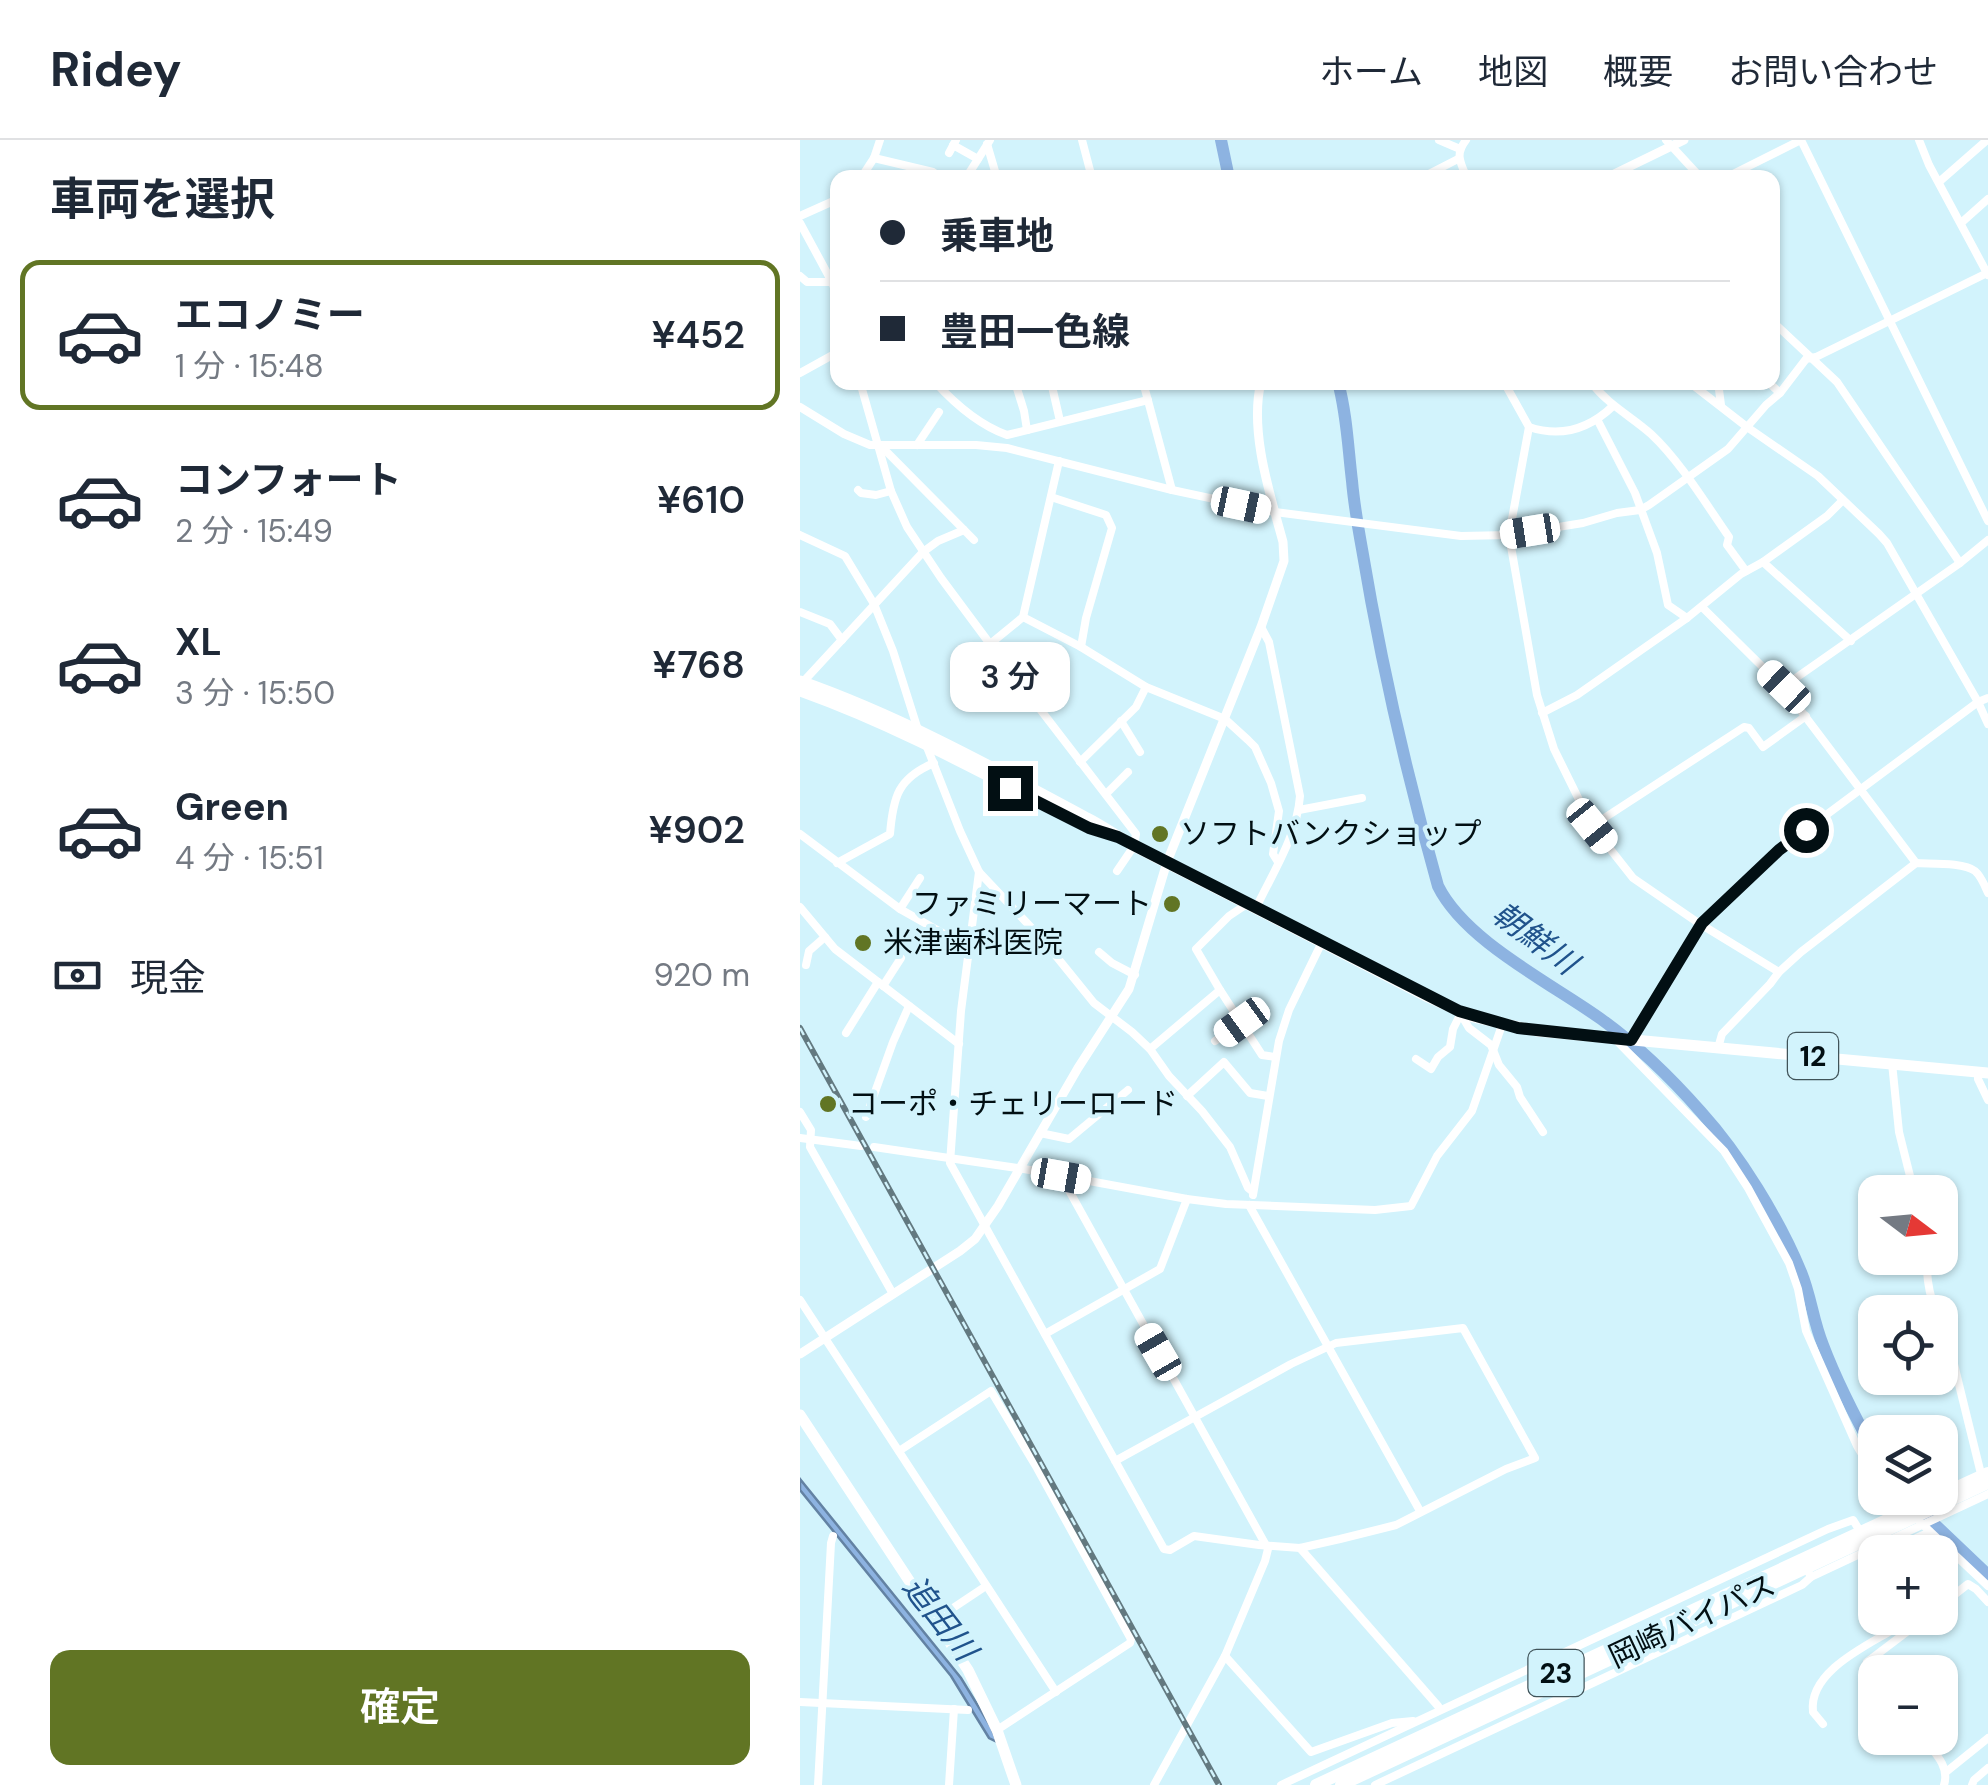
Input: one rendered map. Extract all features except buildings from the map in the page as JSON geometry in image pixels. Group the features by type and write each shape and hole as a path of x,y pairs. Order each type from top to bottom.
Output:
{"highway":[{"name":"岡崎バイパス","path":"1958,1486 1988,1472"},
{"name":"岡崎バイパス","path":"1832,1551 1988,1484"},
{"name":"岡崎バイパス","path":"1341,1785 1809,1567 1901,1515"},
{"name":"岡崎バイパス","path":"1316,1785 1809,1567"},
{"name":"23","path":"1300,1785 1392,1743 1431,1731"},
{"name":"23","path":"1354,1785 1401,1757"}],"main road":[{"name":"12","path":"801,685 868,706 918,730 1460,1013 1536,1031 1983,1072"},
{"name":"12","path":"801,685 926,743 1089,828 1118,837"},
{"path":"800,1415 968,1670 999,1735 1016,1785"}],"street":[{"path":"868,170 880,140"},
{"path":"1082,140 1090,170"},
{"path":"1438,140 1459,154 1464,170"},
{"path":"1433,170 1459,154 1466,140"},
{"path":"1620,170 1669,143 1684,140"},
{"path":"1741,170 1801,140 1988,520"},
{"path":"800,407 844,434 878,446 993,446 1275,512 1461,536 1509,534 1640,510 1728,449 1780,394 1806,359 1988,274 1919,140"},
{"path":"1939,182 1983,141"},
{"path":"971,170 989,142"},
{"path":"989,142 995,170"},
{"path":"1669,143 1694,170"},
{"path":"953,146 978,160"},
{"path":"874,158 925,170"},
{"path":"1961,223 1988,199"},
{"path":"830,203 800,219 830,278"},
{"path":"800,276 807,282 830,282"},
{"path":"1780,328 1837,382 1960,563"},
{"path":"800,373 830,356"},
{"path":"862,390 891,491 907,526 990,644 1136,834 1134,846 1116,871"},
{"path":"942,390 991,429 1007,435 1148,400"},
{"path":"1017,390 1027,430"},
{"path":"1053,390 1060,421"},
{"path":"1145,390 1172,490"},
{"path":"800,1354 960,1252 975,1238 1122,1003 1135,975 1167,862 1284,562 1284,542 1256,424 1259,390"},
{"path":"1508,390 1529,427 1509,534 1537,696 1554,750 1592,826 1633,878 1778,972"},
{"path":"1598,390 1654,436 1729,536 1727,544 1746,572"},
{"path":"1700,390 1818,476 1886,543 1988,724"},
{"path":"1719,390 1721,405"},
{"path":"1776,390 1780,394"},
{"path":"1529,427 1560,433 1582,428 1613,406"},
{"path":"917,445 938,412"},
{"path":"1598,420 1635,492 1657,553 1668,606 1687,618"},
{"path":"878,446 974,540"},
{"path":"990,644 1024,617 1059,461"},
{"path":"858,490 876,496 891,491"},
{"path":"1051,497 1106,515 1112,528 1081,647"},
{"path":"1542,713 1577,695 1687,618 1827,516 1842,500"},
{"path":"801,685 924,552 964,530"},
{"path":"800,535 845,556 874,604 918,730"},
{"path":"1784,687 1988,540"},
{"path":"1763,562 1851,641"},
{"path":"1702,607 1784,687 1916,864"},
{"path":"800,612 830,624 842,640"},
{"path":"1024,617 1146,687 1225,719 1255,747 1279,810 1273,854 1278,862"},
{"path":"1261,628 1269,642 1300,796 1299,810 1278,862 1252,906 1230,916 1196,950 1262,1055 1274,1057"},
{"path":"968,691 1006,665"},
{"path":"1080,762 1136,707 1146,687"},
{"path":"1634,1040 1702,923 1779,850 1988,698"},
{"path":"1592,826 1744,727 1763,747 1806,716"},
{"path":"1121,721 1140,752"},
{"path":"926,743 979,872 1043,940 1094,1003 1150,1048 1168,1076 1202,1110 1230,1147 1253,1192"},
{"path":"837,863 890,834 894,798 915,771 934,763"},
{"path":"1106,794 1128,772"},
{"path":"1299,810 1362,798"},
{"path":"800,834 900,909 969,948"},
{"path":"1718,1048 1722,1034 1778,972 1916,864 1964,866 1977,872 1988,893"},
{"path":"1977,872 1988,868"},
{"path":"979,872 949,1158 1164,1549 1170,1550 1194,1536 1300,1548 1396,1525 1535,1458 1463,1328 1329,1346 1116,1461"},
{"path":"900,909 920,878"},
{"path":"800,908 835,949 959,1044"},
{"path":"806,965 809,951 825,937"},
{"path":"1322,942 1289,1010 1274,1057 1251,1205 1420,1511"},
{"path":"1098,952 1135,975"},
{"path":"846,1033 901,958"},
{"path":"1150,1048 1220,990"},
{"path":"866,1117 909,1006"},
{"path":"1460,1013 1469,1028 1494,1051 1543,1132"},
{"path":"1429,1081 1438,1056 1450,1048 1460,1013"},
{"path":"1215,1042 1242,1022"},
{"path":"874,1147 1188,1200 1375,1210 1411,1206 1437,1156 1472,1111 1502,1025"},
{"path":"1615,1038 1734,1165 1789,1263 1806,1331 1858,1448"},
{"path":"1416,1059 1431,1069"},
{"path":"1187,1096 1224,1062 1250,1093 1268,1096"},
{"path":"1892,1063 1899,1132 1910,1175"},
{"path":"1983,1072 1982,1088 1988,1100"},
{"path":"1040,1134 1070,1139 1128,1090"},
{"path":"800,1112 810,1127 805,1139"},
{"path":"805,1139 861,1146"},
{"path":"805,1139 893,1294"},
{"path":"1061,1176 1267,1546 1265,1561 1224,1656 1154,1785"},
{"path":"1045,1334 1160,1269 1188,1200"},
{"path":"800,1300 1056,1692"},
{"path":"1375,1785 1677,1640 1802,1585 1809,1567 1988,1496 1958,1379"},
{"path":"899,1450 991,1391 1131,1639 999,1735"},
{"path":"1912,1515 1988,1586"},
{"path":"1281,1785 1473,1700 1853,1520 1862,1535"},
{"path":"1923,1535 1930,1532"},
{"path":"818,1785 833,1536"},
{"path":"1796,1545 1809,1567"},
{"path":"1300,1548 1438,1706"},
{"path":"1958,1592 1968,1584 1988,1602"},
{"path":"935,1620 986,1586"},
{"path":"1662,1608 1666,1617"},
{"path":"1823,1724 1814,1712 1814,1694 1842,1660 1884,1635"},
{"path":"1876,1655 1903,1635"},
{"path":"1224,1656 1312,1752 1392,1723 1418,1722"},
{"path":"800,1702 968,1710"},
{"path":"950,1785 954,1709"},
{"path":"1945,1779 1988,1738"},
{"path":"1932,1755 1945,1779 1955,1785"},
{"path":"1972,1785 1988,1768"}],"water":[{"path":"800,1479 961,1678 997,1742 989,1738 951,1676 800,1490"}],"waterway":[{"name":"朝鮮川","path":"1221,140 1227,170"},
{"name":"朝鮮川","path":"1340,390 1356,515 1378,634 1405,761 1438,886 1451,906 1488,943 1601,1019 1641,1051 1716,1129 1770,1209 1792,1252 1828,1359 1858,1420"},
{"name":"朝鮮川","path":"1925,1515 1988,1575"}],"railway":[{"path":"800,1028 1219,1785"}],"place":[{"name":"ソフトバンクショップ","path":"1160,834"},
{"name":"ファミリーマート","path":"1172,904"},
{"name":"米津歯科医院","path":"863,943"},
{"name":"コーポ・チェリーロード","path":"828,1104"}],"route":[{"path":"1010,788 1089,828 1118,837 1459,1011 1518,1028 1631,1040 1702,923 1779,850 1806,830"}],"water label":[{"name":"追田川","path":"940,1618"}]}
